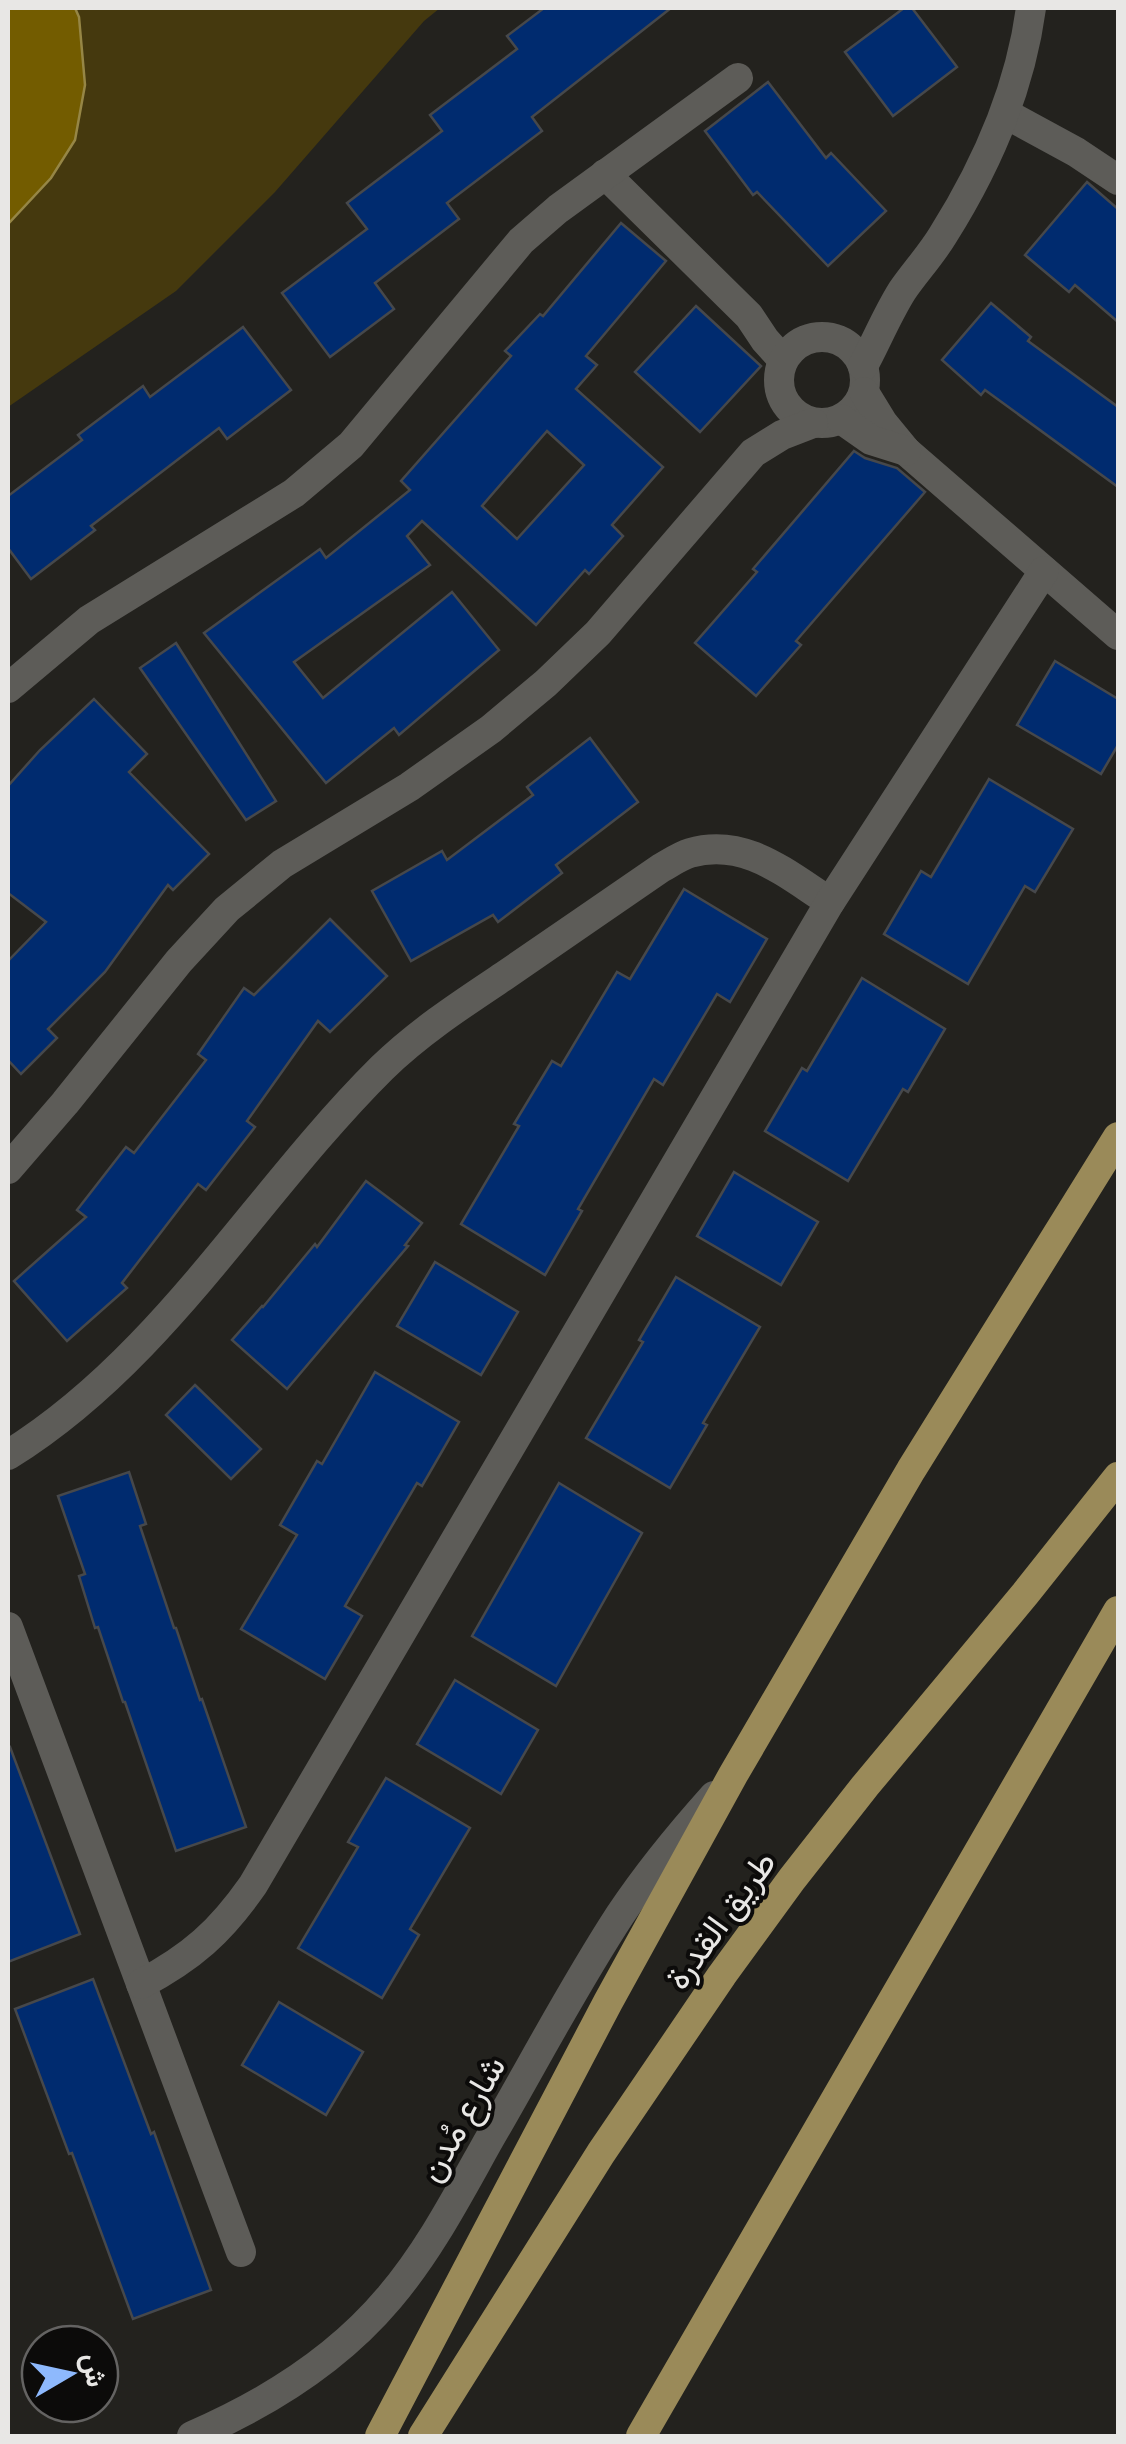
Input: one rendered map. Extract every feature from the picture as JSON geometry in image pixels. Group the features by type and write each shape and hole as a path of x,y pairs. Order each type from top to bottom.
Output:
{"main road":[{"path":"380,2436 598,2018 733,1775 911,1470 1118,1136"},
{"name":"طريق القدرة","path":"423,2436 601,2153 722,1975 865,1786 1118,1477"},
{"path":"640,2436 1118,1611"}],"street":[{"path":"840,340 901,293 942,238 1006,114 1031,8"},
{"path":"8,688 89,620 294,493 351,444 520,240 738,78"},
{"path":"1006,114 1118,180"},
{"path":"605,174 749,316 765,340 789,361"},
{"path":"8,1169 179,961 227,909 282,864 409,787 491,729 546,683 598,634 753,453 782,435 855,408 863,379 901,293"},
{"path":"753,453 789,361 822,336 840,340 854,351 883,422 906,452 1118,636"},
{"path":"789,361 782,396 800,418 827,421 906,452"},
{"path":"141,1984 204,1944 231,1916 253,1884 830,902 1044,572"},
{"path":"8,1455 76,1405 128,1358 176,1308 335,1118 385,1065 440,1019 661,868 687,854 716,848 746,852 830,902"},
{"path":"8,1627 240,2252"},
{"name":"شارع مُدن","path":"192,2436 263,2402 296,2380 339,2347 387,2300 433,2238 619,1917 673,1843 733,1775"}],"shaded area":[{"path":"8,8 440,8 424,21 275,192 176,291 8,407"},
{"path":"8,8 75,8 85,85 75,140 51,178 8,224"}],"building":[{"path":"544,8 671,8 532,117 542,131 447,203 459,219 375,283 394,309 330,357 282,293 367,229 347,203 442,131 430,115 517,49 507,36"},
{"path":"904,8 912,8 957,67 893,116 845,52"},
{"path":"768,82 826,158 831,153 886,211 828,266 757,192 753,195 705,131"},
{"path":"1087,182 1118,209 1118,322 1075,285 1069,292 1025,255"},
{"path":"621,223 666,261 586,356 597,365 576,389 663,467 612,525 623,536 589,574 585,570 536,625 422,521 407,536 430,565 294,662 323,698 452,592 499,650 399,735 394,728 326,783 204,633 320,549 326,558 410,490 401,481 511,356 505,351 540,314 543,316","holes":["547,431 584,465 517,539 482,506"]},
{"path":"991,303 1031,337 1028,341 1118,407 1118,487 985,390 981,395 942,360"},
{"path":"696,306 761,366 700,432 635,372"},
{"path":"243,327 291,390 227,439 219,428 91,526 95,530 31,579 8,548 8,496 82,440 78,435 143,386 150,397"},
{"path":"854,451 897,468 925,492 796,641 801,645 756,696 695,643"},
{"path":"176,643 276,801 246,820 140,668"},
{"path":"1055,661 1118,699 1118,745 1101,774 1017,725"},
{"path":"94,699 147,754 129,772 209,854 173,890 168,885 105,972 48,1029 57,1038 21,1074 8,1060 8,961 46,922 8,893 8,786"},
{"path":"590,738 638,802 556,865 562,873 498,922 493,915 411,961 372,891 442,851 447,860 533,795 527,787"},
{"path":"989,779 1073,829 1035,892 1025,886 968,984 884,934 921,871 931,877"},
{"path":"684,889 767,939 730,1002 717,994 663,1085 654,1079 578,1209 582,1211 545,1275 461,1224 552,1061 561,1066 617,972 630,979"},
{"path":"330,919 387,976 330,1032 318,1021 247,1121 255,1127 206,1190 198,1184 122,1283 127,1288 67,1341 14,1281 86,1217 77,1210 126,1147 134,1153 206,1060 198,1054 244,988 254,995"},
{"path":"862,978 945,1029 908,1092 903,1089 848,1181 765,1131 802,1068 807,1071"},
{"path":"734,1172 818,1222 781,1285 697,1236"},
{"path":"366,1181 422,1223 405,1245 408,1246 287,1389 232,1340 315,1244 317,1247"},
{"path":"435,1262 518,1312 481,1375 397,1326"},
{"path":"676,1277 760,1327 670,1488 586,1438"},
{"path":"375,1372 459,1422 422,1486 417,1483 345,1606 362,1616 325,1679 241,1629 297,1535 280,1525 317,1461 322,1464"},
{"path":"195,1385 261,1449 231,1479 166,1415"},
{"path":"129,1472 146,1524 140,1526 246,1827 176,1851 98,1627 95,1628 79,1576 85,1574 58,1496"},
{"path":"559,1483 642,1533 556,1686 472,1636"},
{"path":"455,1680 538,1730 501,1794 417,1744"},
{"path":"8,1748 80,1934 8,1962"},
{"path":"386,1778 470,1828 410,1929 419,1935 382,1998 298,1948 358,1847 348,1842"},
{"path":"93,1979 211,2290 133,2319 15,2009"},
{"path":"279,2002 363,2052 326,2115 242,2065"}]}
